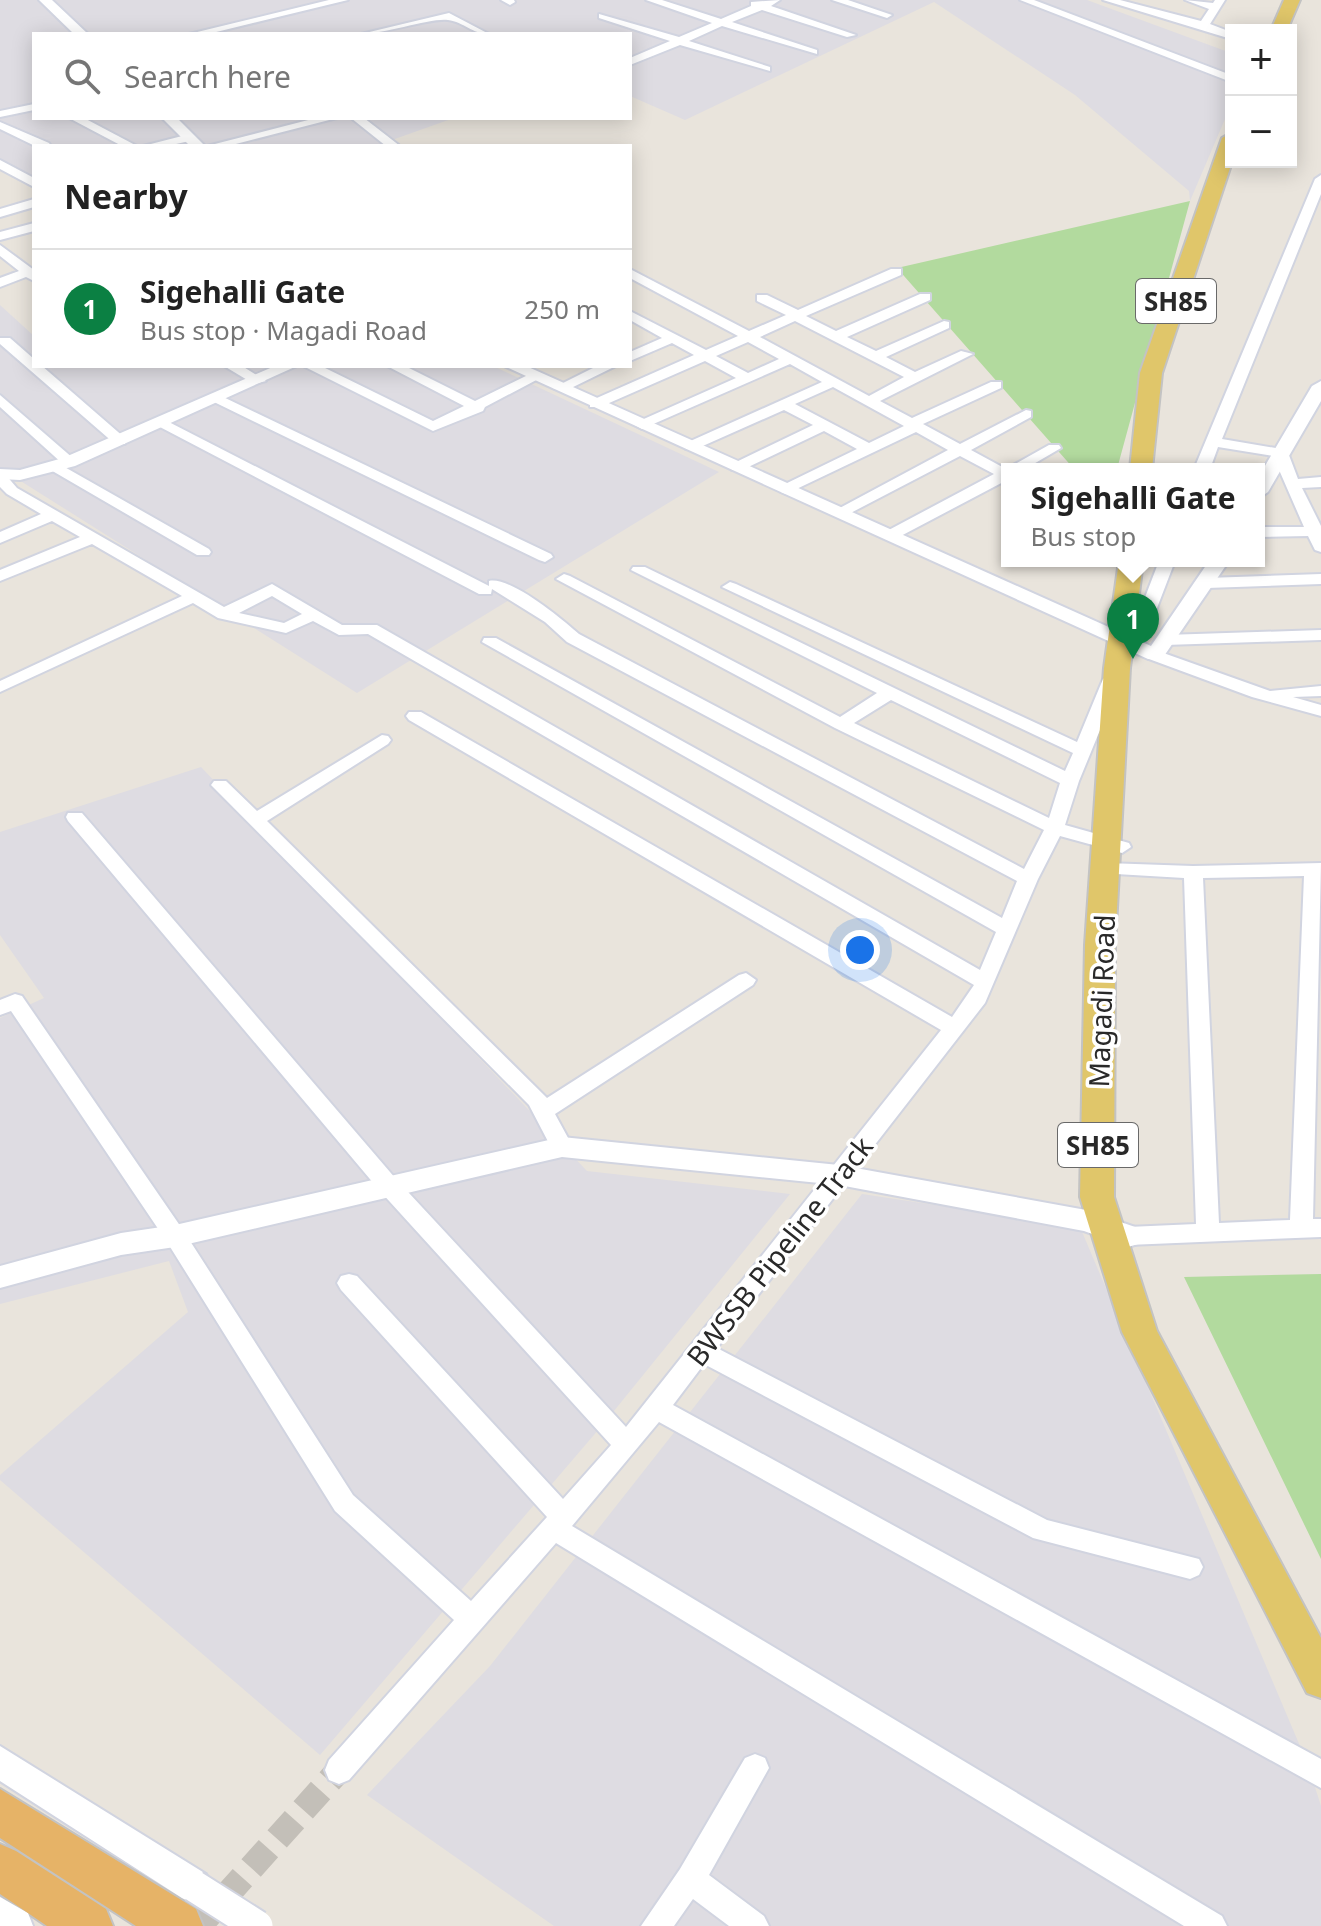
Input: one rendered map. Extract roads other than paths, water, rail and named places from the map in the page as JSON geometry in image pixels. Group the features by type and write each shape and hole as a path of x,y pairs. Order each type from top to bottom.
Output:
{"highway":[{"path":"0,1812 179,1909"},
{"path":"0,1867 89,1926"}],"main road":[{"path":"1282,24 1292,0"},
{"path":"1292,24 1302,0"},
{"name":"SH85","path":"1142,463 1151,373 1225,156"},
{"name":"SH85","path":"1155,463 1163,376 1232,168"},
{"name":"Magadi Road","path":"1132,567 1139,650"},
{"name":"Magadi Road","path":"1144,567 1139,650 1100,945 1097,1197 1118,1233 1160,1334 1321,1640"},
{"name":"Magadi Road","path":"1118,1233 1140,1332 1321,1679"}],"street":[{"path":"45,0 80,32"},
{"path":"203,32 341,0"},
{"path":"651,0 813,52"},
{"path":"742,0 851,35"},
{"path":"632,61 775,0"},
{"path":"837,0 887,15"},
{"path":"1025,0 1225,77"},
{"path":"1108,0 1204,25 1225,34"},
{"path":"1190,0 1218,4 1204,25"},
{"path":"375,32 449,16 480,32"},
{"path":"603,16 766,69"},
{"path":"0,114 32,107"},
{"path":"79,120 127,144"},
{"path":"173,120 194,142"},
{"path":"221,144 323,120"},
{"path":"360,120 391,144"},
{"path":"0,125 41,144"},
{"path":"276,131 292,144"},
{"path":"172,144 194,142"},
{"path":"0,164 32,182"},
{"path":"1204,463 1321,179"},
{"path":"0,213 32,204"},
{"path":"0,236 32,228"},
{"path":"0,249 31,275"},
{"path":"595,404 896,272"},
{"path":"0,283 31,275"},
{"path":"634,279 1001,470"},
{"path":"837,336 925,297"},
{"path":"762,298 915,377"},
{"path":"632,318 747,378"},
{"path":"877,356 944,325"},
{"path":"632,356 672,338"},
{"path":"5,341 32,364"},
{"path":"870,401 966,354"},
{"path":"642,425 790,359"},
{"path":"36,368 120,441"},
{"path":"235,368 259,381"},
{"path":"285,368 62,464 20,475 0,476 6,493 53,515 224,614 286,628 314,615"},
{"path":"314,368 433,427 478,408 535,377"},
{"path":"398,368 478,408"},
{"path":"516,368 891,535 1139,650 1258,693 1321,711"},
{"path":"560,388 605,368"},
{"path":"691,446 833,382"},
{"path":"786,489 996,385"},
{"path":"1265,482 1321,386"},
{"path":"0,399 62,464 203,552"},
{"path":"219,399 545,557"},
{"path":"784,404 869,449"},
{"path":"841,513 1026,414"},
{"path":"163,423 551,618 573,638 1028,879"},
{"path":"737,467 824,425"},
{"path":"1213,442 1281,455"},
{"path":"1026,463 1054,448"},
{"path":"1281,455 1292,484 1317,531 1321,547"},
{"path":"891,535 1001,477"},
{"path":"1292,484 1321,482"},
{"path":"0,538 53,515"},
{"path":"1265,532 1317,531"},
{"path":"0,576 92,538"},
{"name":"BWSSB Pipeline Track","path":"339,1770 627,1445 978,998 1028,879 1055,828 1083,751 1139,650 1165,567"},
{"path":"1139,650 1207,583 1216,567"},
{"path":"639,570 1070,781"},
{"path":"0,1277 121,1244 175,1236 562,1147 839,1175 1086,1221 1118,1233 1311,1228 1317,869 1193,872 1114,857 841,724 564,579"},
{"path":"1207,583 1321,579"},
{"path":"730,587 1083,751"},
{"path":"224,614 272,589 339,630 371,629 985,982"},
{"path":"0,687 193,597"},
{"path":"1139,650 1321,635"},
{"path":"490,642 1007,930"},
{"path":"1258,693 1321,691"},
{"path":"841,724 890,693"},
{"path":"415,716 954,1028"},
{"path":"255,820 382,740"},
{"path":"220,785 537,1100 562,1147"},
{"path":"75,817 388,1185 627,1445"},
{"path":"1193,872 1208,1231"},
{"path":"543,1111 746,980"},
{"path":"0,1008 15,1001 175,1236 344,1503 474,1621"},
{"path":"349,1283 558,1522 1212,1926"},
{"path":"701,1351 1042,1530 1190,1567"},
{"path":"656,1408 1321,1774"},
{"path":"0,1762 179,1909 257,1926"},
{"path":"656,1926 690,1879 755,1768"},
{"path":"690,1879 754,1926"},
{"path":"0,1915 15,1926"}],"tunnel":[{"path":"199,1926 339,1770"}],"place":[{"name":"Sigehalli Gate","path":"1133,659"}]}
